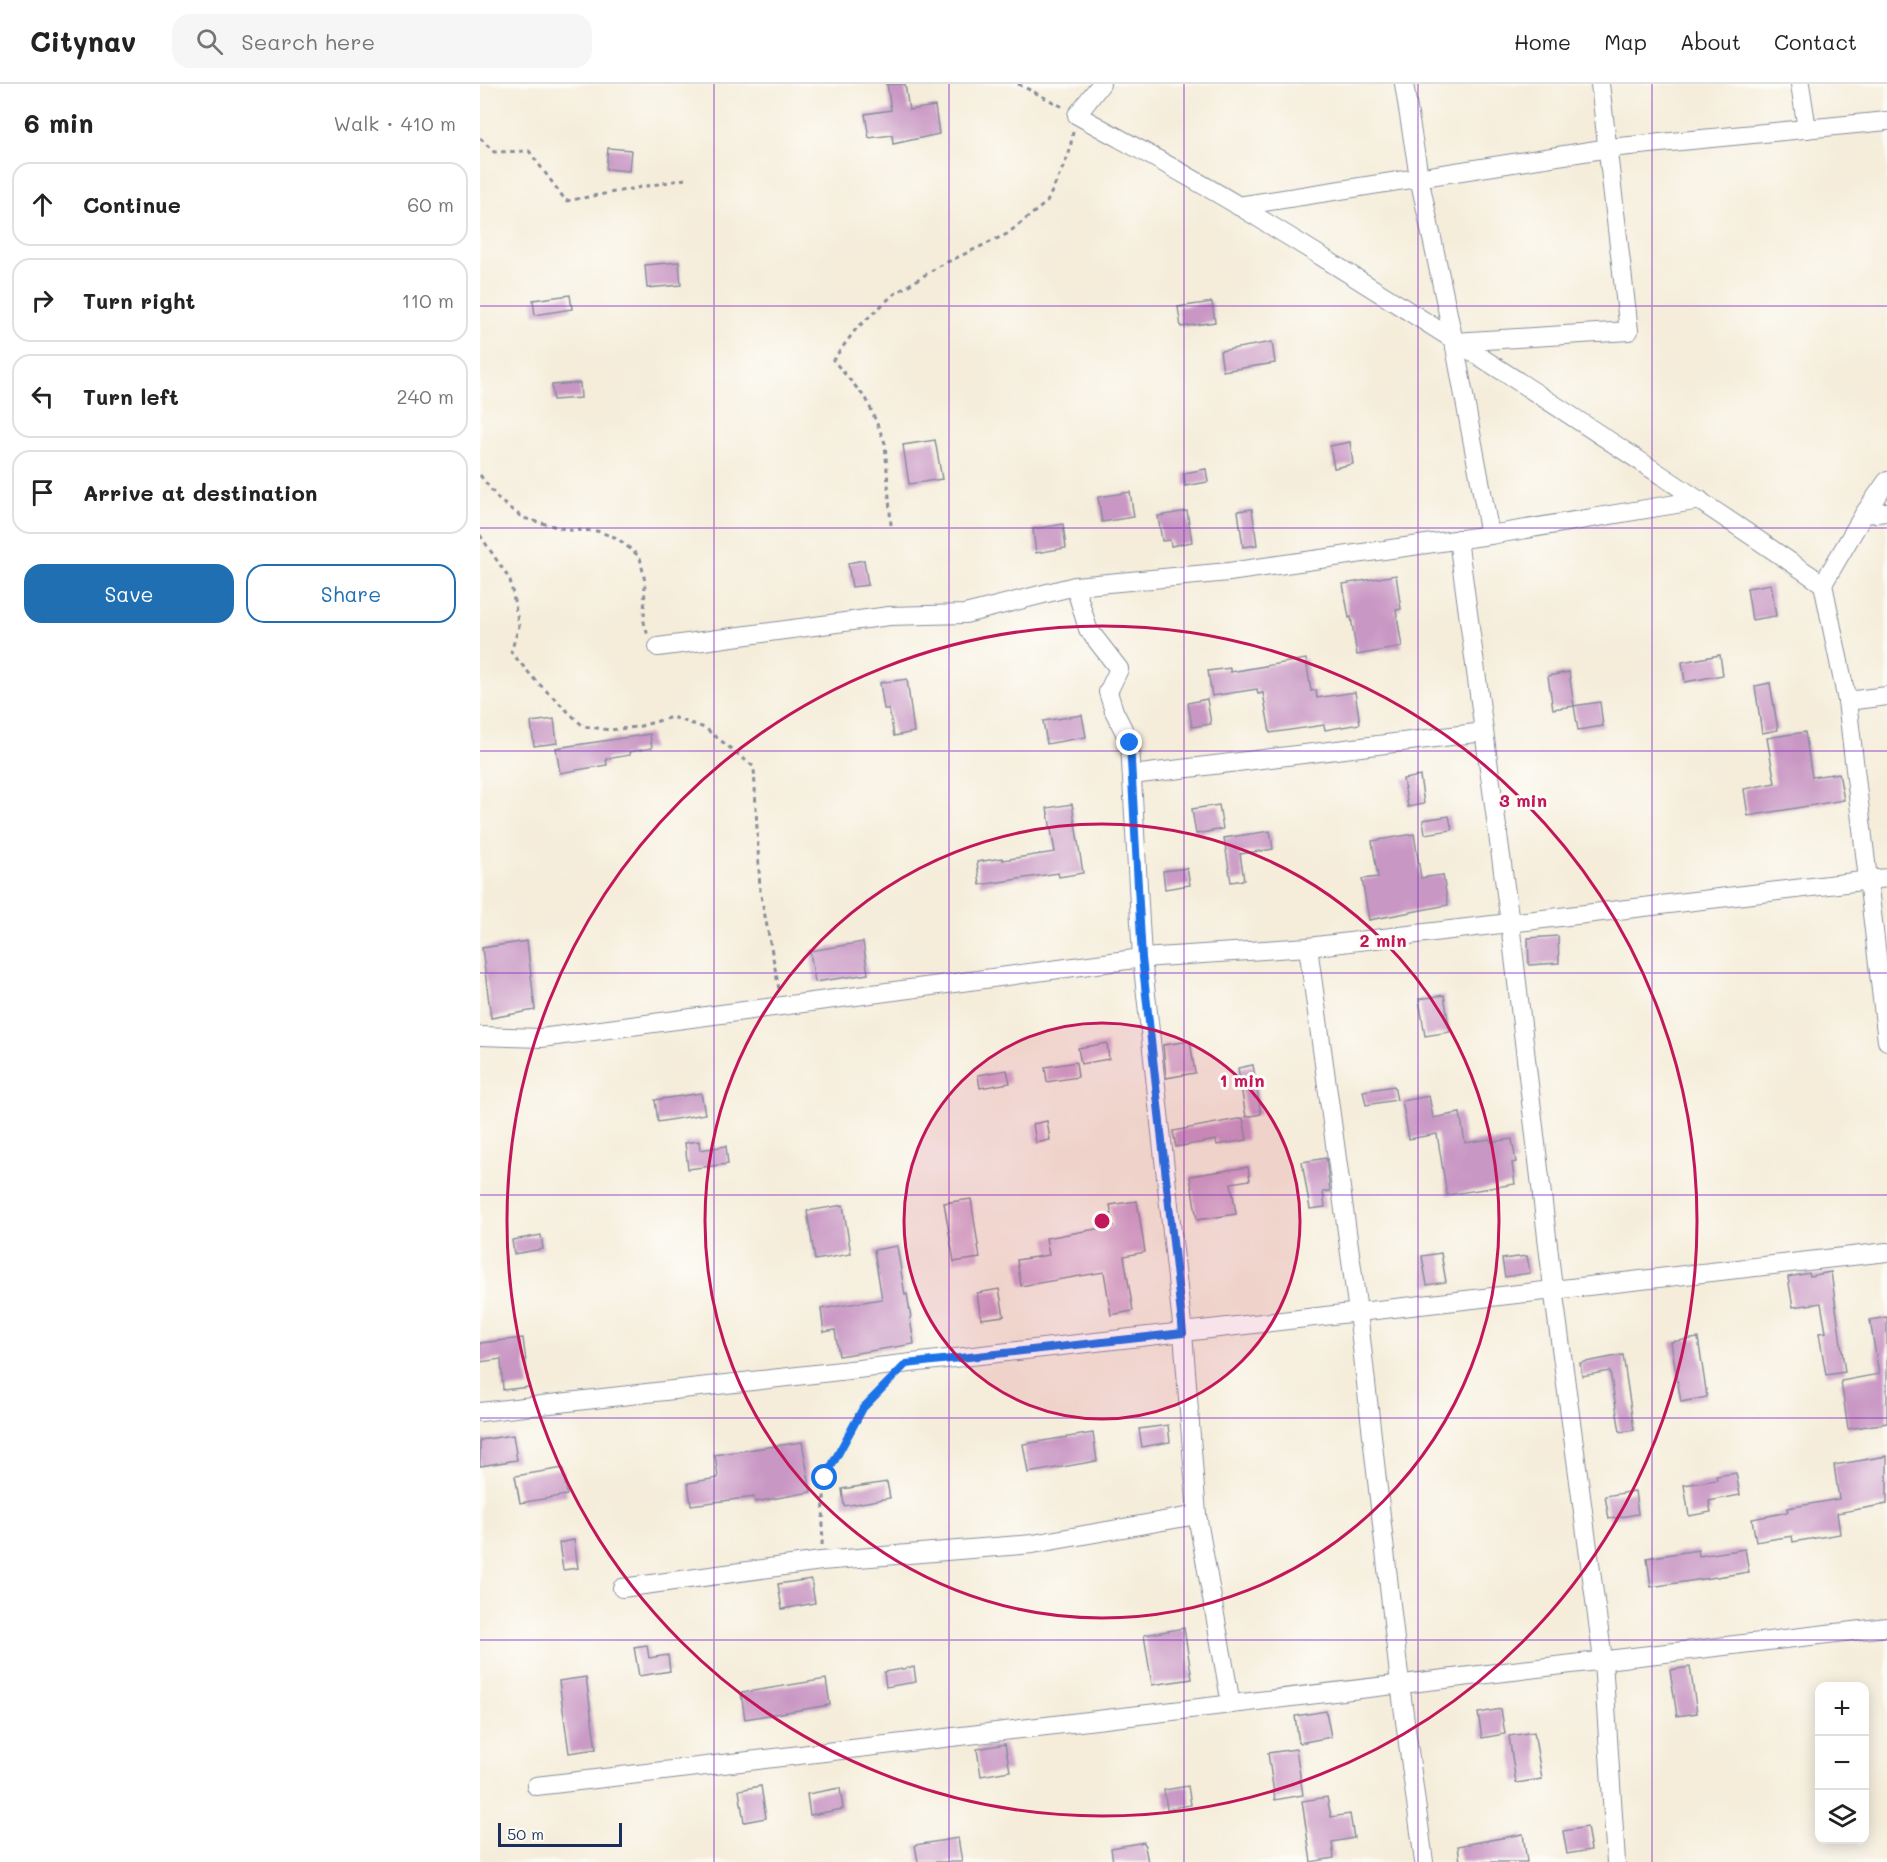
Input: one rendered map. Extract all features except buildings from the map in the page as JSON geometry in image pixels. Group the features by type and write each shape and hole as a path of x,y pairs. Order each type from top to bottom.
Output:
{"street":[{"path":"1101,84 1077,115 1238,206 1700,500 1823,584"},
{"path":"1404,84 1419,177 1454,342 1490,535"},
{"path":"1454,342 1629,331 1600,84"},
{"path":"1800,84 1807,129"},
{"path":"1238,206 1609,148 1887,121"},
{"path":"1887,481 1864,514 1823,584 1847,701 1887,1041"},
{"path":"658,647 889,616 965,614 1075,586 1229,572 1490,535 1700,500"},
{"path":"1864,514 1887,512"},
{"path":"1458,539 1510,923 1553,1288 1604,1660 1616,1862"},
{"path":"1075,586 1088,629 1119,669 1108,692 1114,711 1130,743 1142,958 1183,1333 1197,1515 1231,1704"},
{"path":"1847,701 1887,696"},
{"path":"1132,775 1484,732"},
{"path":"480,1036 541,1038 1142,958 1308,947 1887,878"},
{"path":"1308,947 1358,1312 1400,1684 1424,1862"},
{"path":"480,1412 1183,1333 1553,1288 1887,1252"},
{"path":"622,1588 822,1561 1033,1544 1197,1515"},
{"path":"536,1786 1887,1627"}],"path":[{"path":"891,525 885,443 867,400 833,360 856,329 893,295 939,267 1007,234 1047,202 1069,154 1077,115 1018,84"},
{"path":"480,138 494,152 529,151 566,201 685,179"},
{"path":"480,474 499,500 523,518 568,530 597,531 616,538 640,557 645,582 644,622 648,638 658,647"},
{"path":"480,535 510,580 519,626 511,652 535,681 583,726 610,730 638,727 672,717 705,728 754,767 760,890 782,1005"},
{"path":"822,1561 825,1478 863,1408 906,1364"}],"route":[{"path":"825,1478 863,1408 906,1364 1183,1333 1142,958 1130,743"}]}
